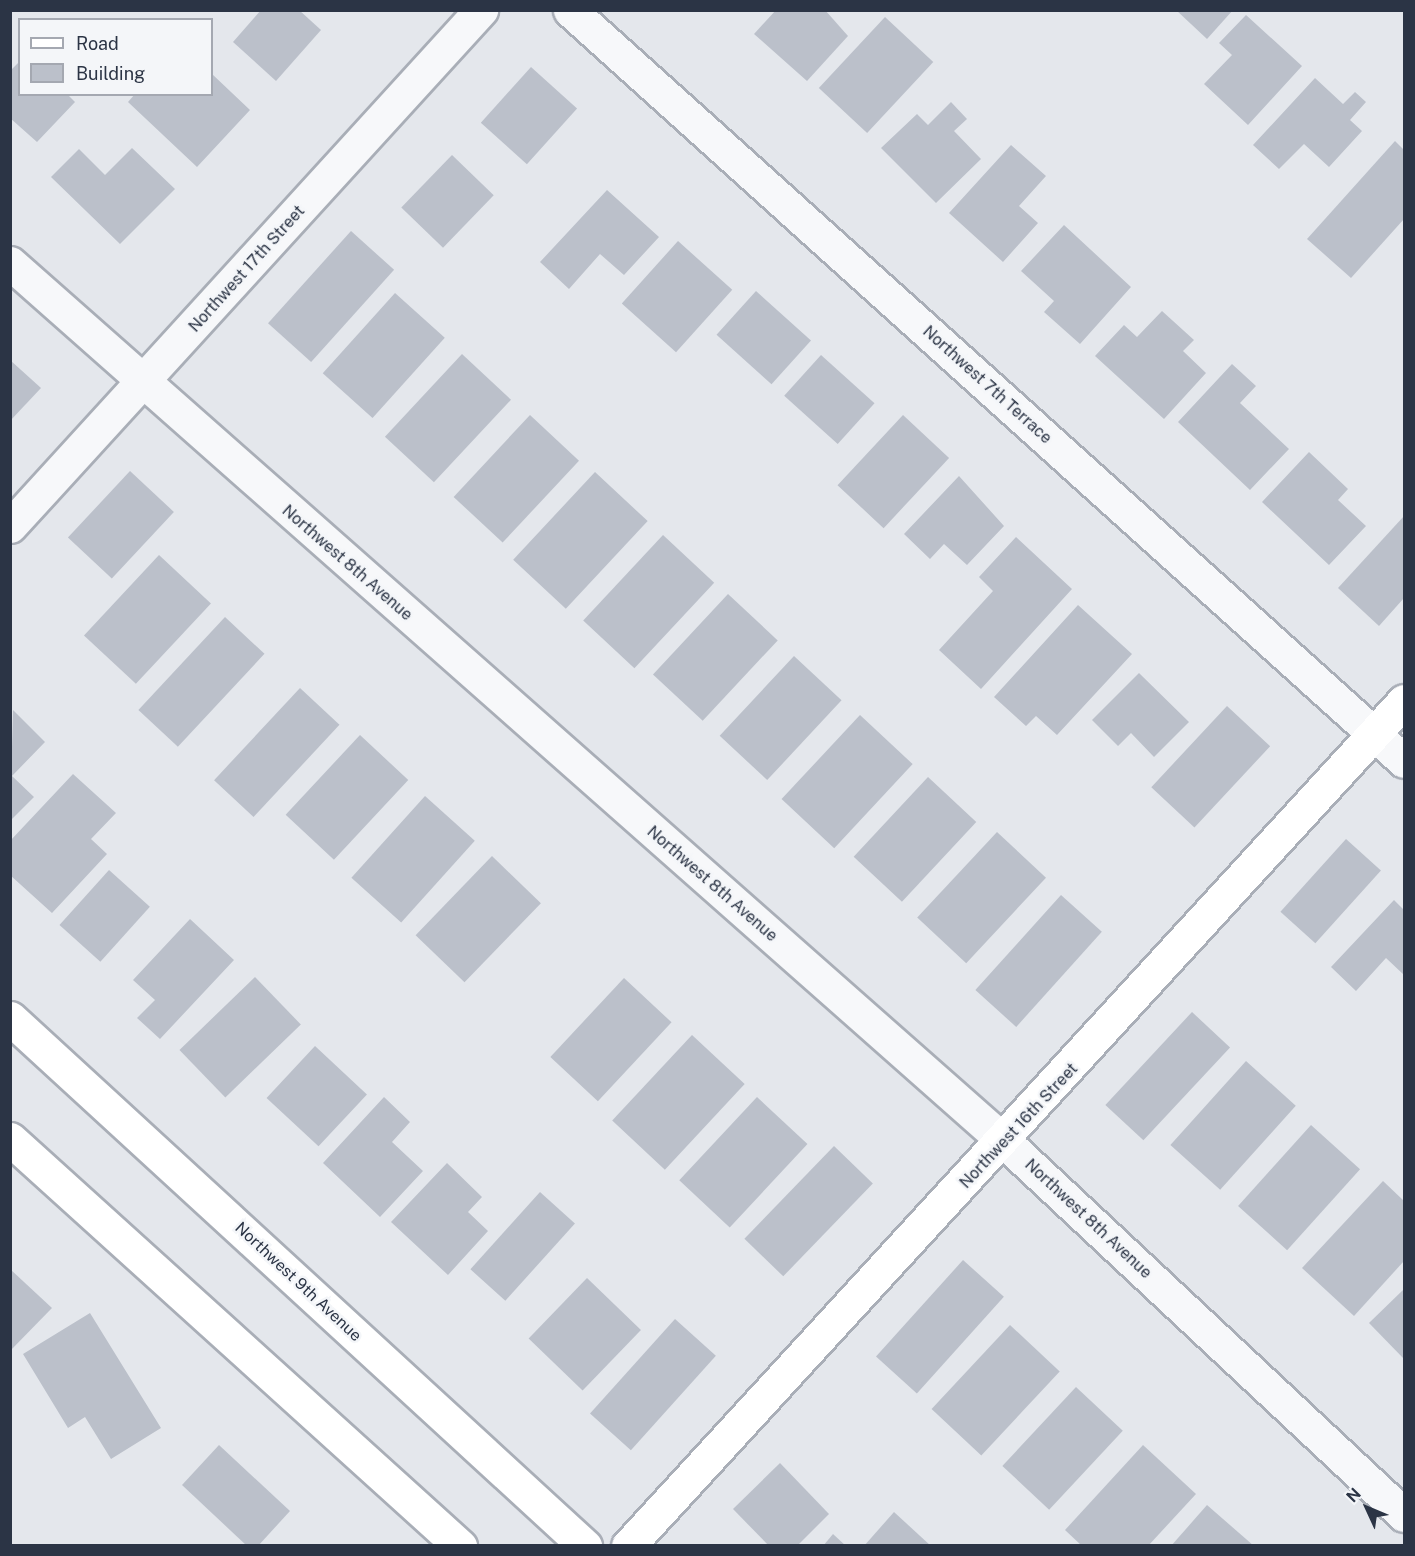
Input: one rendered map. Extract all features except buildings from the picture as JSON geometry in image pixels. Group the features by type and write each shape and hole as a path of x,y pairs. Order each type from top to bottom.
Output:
{"main road":[{"name":"Northwest 16th Street","path":"628,1545 1005,1142 1404,702"},
{"name":"Northwest 9th Avenue","path":"10,1018 585,1545"},
{"path":"10,1139 460,1545"}],"street":[{"name":"Northwest 17th Street","path":"10,526 143,384 481,10"},
{"name":"Northwest 7th Terrace","path":"570,10 1404,761"},
{"name":"Northwest 8th Avenue","path":"10,262 143,384 1005,1142 1404,1515"}]}
